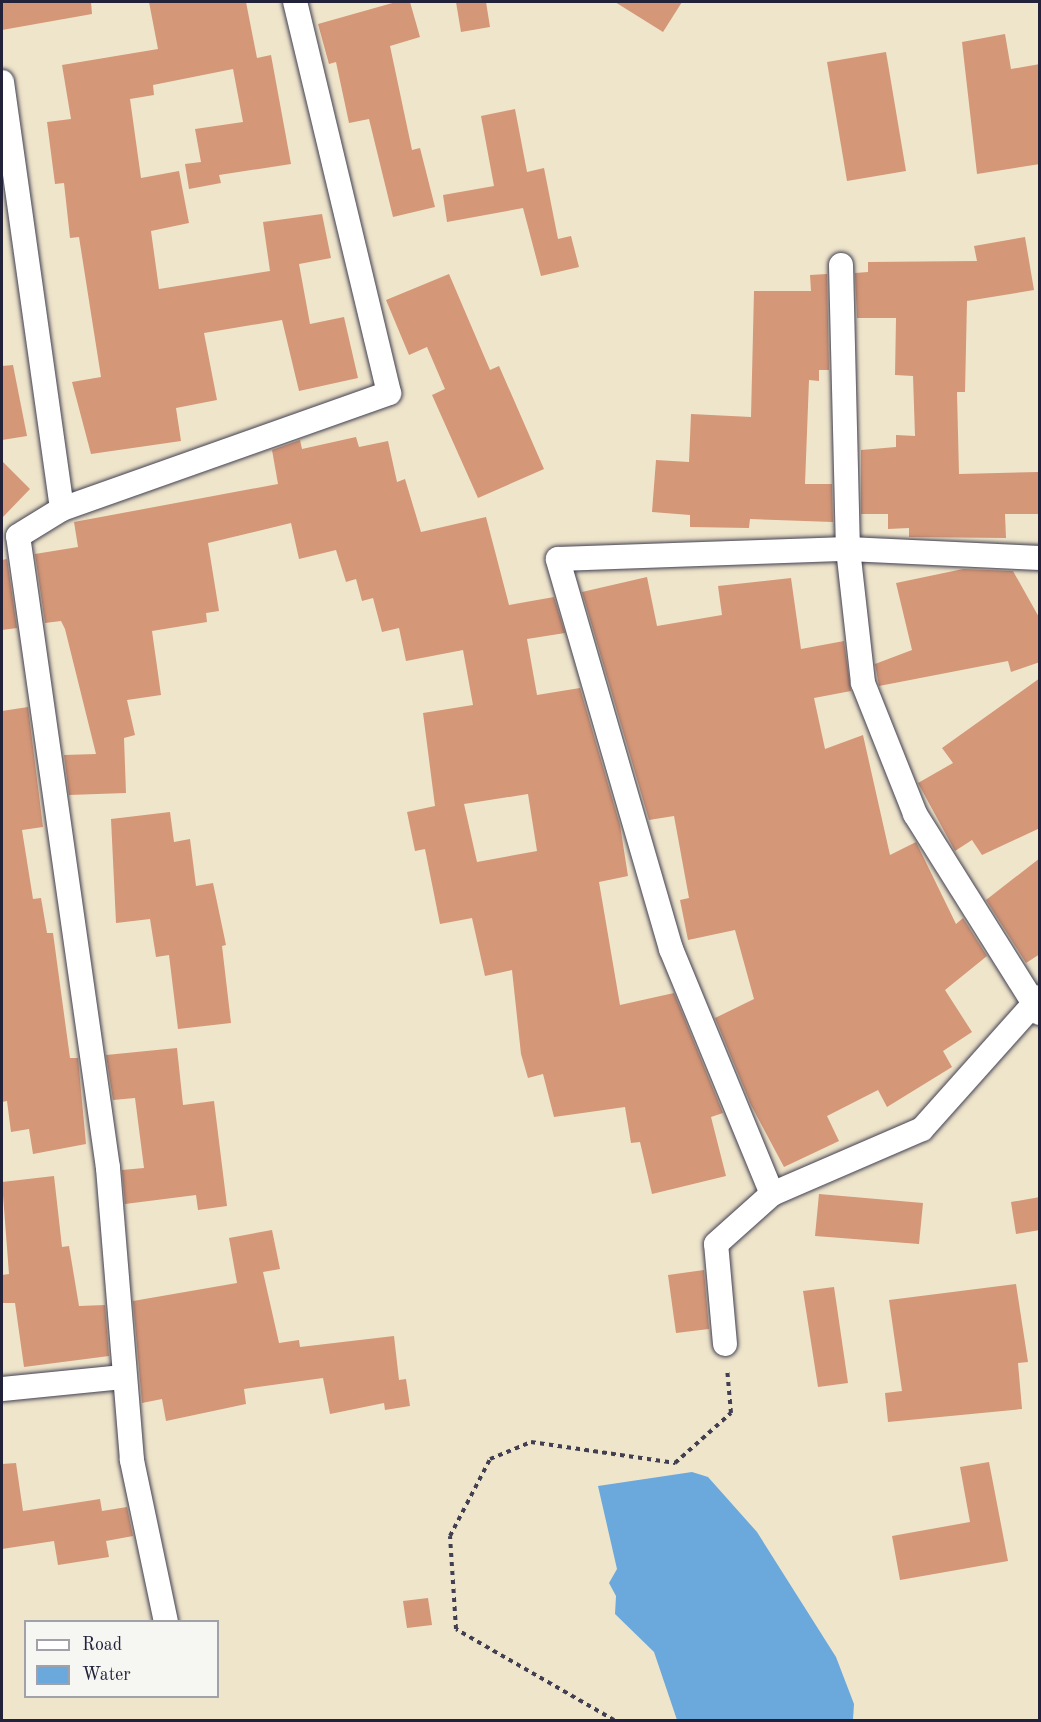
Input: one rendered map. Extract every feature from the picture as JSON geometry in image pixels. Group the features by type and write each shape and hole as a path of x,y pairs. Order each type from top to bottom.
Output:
{"street":[{"path":"166,1620 132,1460 123,1377 108,1168 10,538 62,509 389,393 295,2"},
{"path":"2,82 62,509"},
{"path":"726,1344 716,1244 772,1194 922,1129 1037,1005 911,804 863,683 848,549 841,265"},
{"path":"772,1194 671,949 558,560 848,549 1040,558"},
{"path":"2,1389 123,1377"}],"path":[{"path":"614,1720 456,1629 450,1536 490,1458 531,1442 675,1463 731,1413 726,1344"}],"water":[{"path":"692,1472 708,1477 757,1532 836,1657 854,1704 853,1720 677,1720 654,1652 615,1614 616,1596 609,1583 617,1569 598,1486"}],"building":[{"path":"2,2 91,2 92,14 2,30"},
{"path":"149,2 246,2 257,58 271,55 291,164 219,175 221,183 189,189 185,164 201,162 195,129 243,122 233,69 153,85 154,95 130,99 141,178 179,171 189,223 151,231 159,289 270,271 263,222 322,214 331,258 299,264 310,324 344,317 358,378 299,391 282,320 204,333 217,400 176,408 181,441 91,454 72,382 101,377 79,237 70,238 64,183 55,184 47,122 71,119 62,65 158,49"},
{"path":"396,2 410,2 420,37 390,46 412,150 420,148 435,207 393,217 369,119 349,123 336,62 329,64 318,24"},
{"path":"456,2 486,2 490,27 461,32"},
{"path":"615,2 682,2 663,32"},
{"path":"1005,34 1011,69 1040,64 1040,164 977,174 962,42"},
{"path":"886,52 906,171 847,181 827,62"},
{"path":"515,109 527,172 544,168 558,239 571,236 579,267 541,276 523,208 447,222 443,195 494,186 481,116"},
{"path":"1025,237 1034,290 967,301 965,392 957,392 959,474 1038,472 1038,514 1005,514 1006,538 909,537 909,528 888,529 888,514 861,514 861,450 896,447 896,435 915,436 913,376 895,375 896,318 857,318 855,273 868,272 868,262 977,261 974,246"},
{"path":"449,274 490,370 499,366 544,469 478,498 432,395 445,389 427,347 409,355 386,300"},
{"path":"827,274 829,370 819,370 819,381 809,380 805,484 832,484 833,522 750,519 749,528 690,527 690,515 652,512 656,460 689,462 691,414 751,417 754,291 811,291 810,275"},
{"path":"13,365 27,436 2,440 2,366"},
{"path":"356,437 359,447 388,441 397,482 405,479 421,532 486,517 509,605 554,597 565,633 527,639 537,695 580,688 620,825 628,876 599,882 620,1005 674,993 723,1113 711,1117 726,1176 652,1194 640,1142 631,1143 625,1107 554,1117 543,1074 528,1078 521,1054 512,970 485,976 472,918 440,924 425,849 415,851 407,812 435,806 423,713 473,705 463,650 406,661 399,628 382,632 373,598 362,601 356,579 346,582 336,550 299,559 291,523 208,543 219,611 206,613 207,622 152,631 161,695 127,700 135,735 124,738 126,793 69,795 64,755 96,754 65,629 61,621 45,623 35,554 78,547 74,522 278,484 272,450 300,440 302,449","holes":["528,794 537,851 477,862 464,804"]},
{"path":"2,461 30,489 2,518"},
{"path":"7,559 17,628 2,630 2,560"},
{"path":"963,569 1013,571 1040,619 1040,662 1011,672 1008,661 879,686 875,664 912,650 896,583"},
{"path":"647,577 657,626 722,615 718,586 791,578 801,649 844,641 851,691 814,698 825,749 863,735 890,855 916,842 956,924 963,918 987,956 945,990 972,1032 943,1051 952,1067 887,1107 878,1090 827,1116 839,1141 784,1167 751,1105 715,1018 754,999 735,930 688,940 680,900 689,898 674,816 649,820 582,592"},
{"path":"1040,678 1040,828 982,855 972,840 955,851 918,783 953,763 942,748"},
{"path":"28,707 43,827 22,830 33,899 41,898 47,933 53,933 70,1058 78,1058 86,1144 33,1154 29,1129 11,1132 7,1101 2,1102 2,711"},
{"path":"170,812 174,842 190,839 196,886 213,883 226,945 222,946 231,1023 178,1029 169,955 156,957 150,919 116,923 111,819"},
{"path":"1040,858 1040,954 1026,963 986,900"},
{"path":"177,1048 183,1105 214,1101 227,1206 198,1210 196,1195 125,1204 122,1170 144,1168 135,1098 113,1100 106,1055"},
{"path":"54,1176 62,1247 69,1246 79,1306 105,1305 109,1356 24,1367 15,1303 2,1303 2,1275 9,1274 2,1182"},
{"path":"819,1194 923,1203 919,1244 815,1236"},
{"path":"1040,1197 1040,1230 1016,1234 1011,1202"},
{"path":"272,1230 280,1269 263,1272 279,1343 299,1340 300,1347 394,1336 399,1380 406,1379 410,1406 385,1410 384,1403 330,1414 323,1378 244,1389 246,1404 166,1421 162,1399 142,1403 133,1301 237,1283 229,1238"},
{"path":"704,1270 709,1329 676,1333 668,1275"},
{"path":"1016,1284 1028,1362 1018,1363 1022,1409 888,1422 885,1393 902,1391 889,1300"},
{"path":"834,1287 848,1383 818,1387 803,1291"},
{"path":"989,1462 1008,1561 900,1580 892,1536 970,1522 960,1467"},
{"path":"16,1463 23,1511 100,1499 102,1511 127,1507 133,1536 106,1541 109,1557 58,1565 54,1541 2,1549 2,1464"},
{"path":"428,1598 432,1625 407,1628 403,1601"}]}
